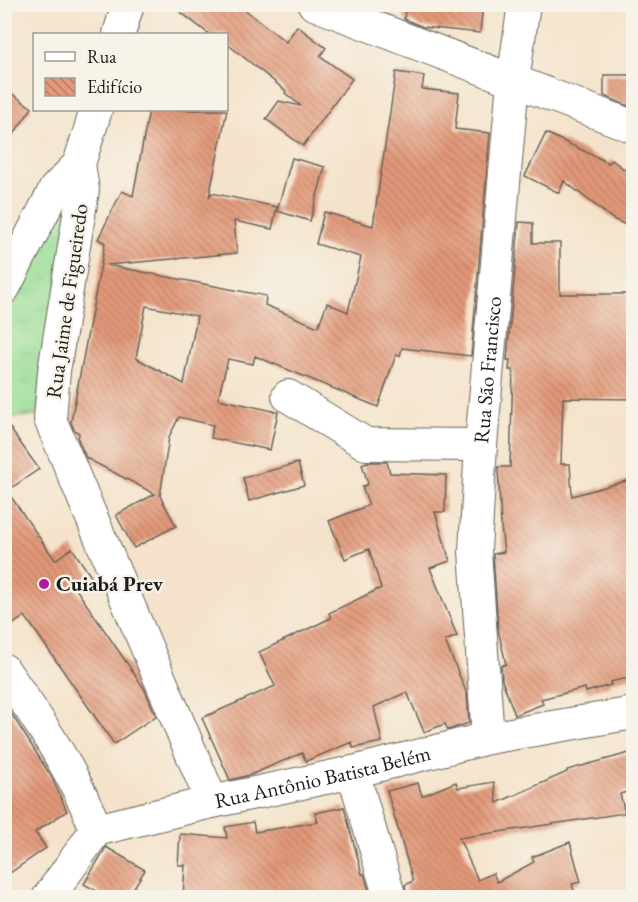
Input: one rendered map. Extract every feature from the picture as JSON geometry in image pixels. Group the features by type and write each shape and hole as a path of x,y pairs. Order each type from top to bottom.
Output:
{"street":[{"path":"119,33 128,4"},
{"path":"314,4 633,126"},
{"name":"Rua São Francisco","path":"488,738 475,551 481,445 513,81 524,4"},
{"path":"4,288 55,189 79,164 96,111"},
{"name":"Rua Jaime de Figueiredo","path":"79,164 83,190 54,371 50,419 212,802"},
{"path":"288,396 366,444 481,445"},
{"path":"4,670 54,743 89,811 96,830 48,897"},
{"name":"Rua Antônio Batista Belém","path":"96,830 353,772 488,738 633,714"},
{"path":"353,772 390,897"}],"green space":[{"path":"74,187 36,416 5,417 5,313"}],"building":[{"path":"170,4 237,4 286,42 297,26 326,48 320,56 352,79 303,146 266,119 279,101 301,106 285,93 286,91 228,45 228,33 208,33"},
{"path":"406,4 483,4 480,33 423,27 404,19"},
{"path":"396,72 424,76 422,89 459,93 455,129 490,133 471,356 402,348 400,356 396,355 378,407 255,356 253,364 228,359 218,399 278,412 270,450 211,438 213,425 179,417 169,437 160,496 176,526 134,548 116,515 155,494 86,458 78,439 79,433 74,430 71,422 105,243 98,239 122,191 133,196 149,111 227,111 209,197 212,193 277,207 272,229 234,221 237,253 107,265 266,296 265,305 318,327 327,303 348,312 361,257 316,244 324,212 373,226","holes":["146,306 197,316 184,384 136,358"]},
{"path":"604,75 633,75 633,108 604,96"},
{"path":"4,88 32,108 4,148"},
{"path":"546,133 609,163 612,160 633,176 633,216 626,225 613,219 564,181 559,193 525,176"},
{"path":"292,158 325,167 310,221 277,211"},
{"path":"519,222 533,223 533,243 560,243 560,294 633,294 633,399 563,398 561,464 570,464 572,496 633,479 633,677 610,682 611,685 586,692 585,688 541,699 543,704 515,715 502,680 501,666 506,664 498,629 493,554 504,552 498,467 510,467 513,370 509,370 510,360 507,360"},
{"name":"Cuiabá Prev","path":"4,420 39,469 7,491 55,560 72,548 92,578 76,589 144,688 156,716 114,744 25,616 4,630"},
{"path":"387,462 390,473 446,475 445,512 435,512 450,561 430,568 457,636 445,641 467,694 469,723 448,730 445,724 424,732 407,692 374,707 382,742 353,748 352,742 306,761 302,753 250,775 230,780 202,718 275,686 259,652 331,618 329,613 381,588 369,549 345,559 329,521 369,505 362,487 368,484 362,464"},
{"path":"298,463 304,485 249,501 243,478"},
{"path":"4,702 51,776 67,811 35,832 46,848 4,877"},
{"path":"633,752 633,790 620,794 625,813 459,838 478,880 493,873 497,882 534,862 532,857 570,842 581,882 572,884 576,897 407,897 405,885 413,881 387,791 418,783 422,796 456,782 458,788 494,782 497,803 567,772 567,770"},
{"path":"344,807 362,874 364,874 371,897 183,897 185,865 178,865 180,834 227,838 225,827 253,822 255,832 318,822 315,813"},
{"path":"106,847 145,870 128,897 107,897 84,884"}],"place":[{"name":"Cuiabá Prev","path":"44,584"}]}
